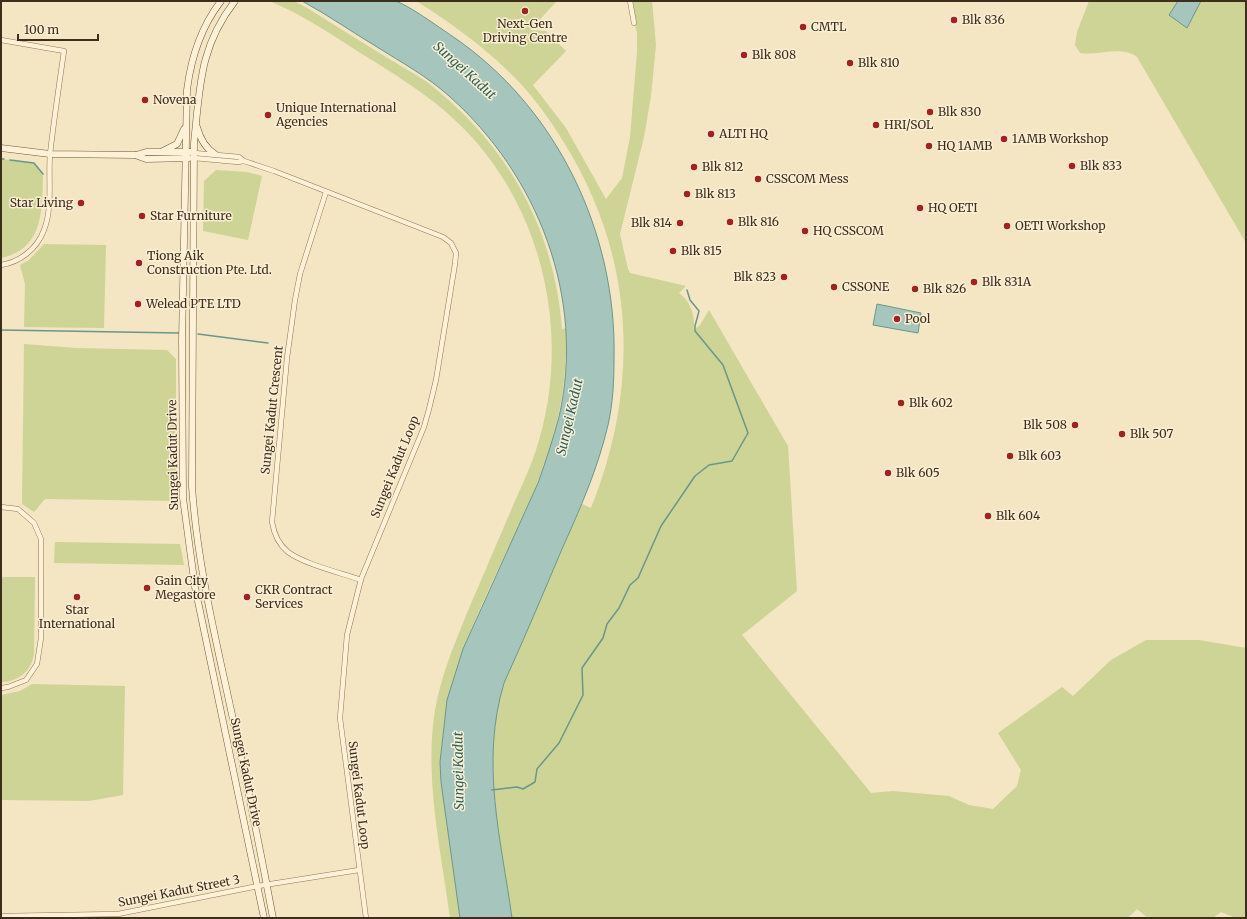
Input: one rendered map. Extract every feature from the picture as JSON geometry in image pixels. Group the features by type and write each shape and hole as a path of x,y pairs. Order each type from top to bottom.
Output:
{"main road":[{"name":"Sungei Kadut Drive","path":"221,1 204,27 194,56 187,90 183,230 182,486 195,587 264,918"},
{"name":"Sungei Kadut Drive","path":"235,1 209,44 200,82 196,124 194,155 192,486 194,525 204,583 244,770 273,918"},
{"path":"196,124 200,136 209,150 215,154"},
{"path":"1,148 50,154 135,155 174,147 180,139 185,125"},
{"path":"155,152 186,155"},
{"path":"135,155 146,158 194,155"},
{"path":"183,230 186,223 194,220"}],"street":[{"path":"630,1 634,23"},
{"path":"1,40 64,51 50,154 47,220 44,231 30,251 14,262 1,265"},
{"name":"Sungei Kadut Loop","path":"194,155 215,154 239,157 244,161 274,171 443,237 451,243 456,253 436,380 424,427 360,580 347,635 340,718 366,918"},
{"name":"Sungei Kadut Loop","path":"194,155 238,162 244,161"},
{"name":"Sungei Kadut Crescent","path":"326,192 300,274 295,300 287,358 272,522 274,533 288,552 360,580"},
{"path":"1,507 18,510 34,523 41,539 41,638 37,664 26,680 1,688"},
{"name":"Sungei Kadut Street 3","path":"1,916 118,914 258,886 359,870"}],"green space":[{"path":"269,1 294,1 417,75 455,106 481,132 503,161 522,190 537,222 549,256 557,292 562,329 566,328 566,359 563,390 554,436 533,493 465,646 454,678 446,711 442,746 441,782 460,918 450,918 438,840 431,762 435,710 448,661 527,474 536,450 547,407 552,363 550,319 543,275 530,233 512,193 488,156 458,123 436,103 400,78 317,25"},
{"path":"416,1 557,1 530,30 546,31 566,51 533,85 566,128 606,199 622,178 630,137 637,52 637,32 628,1 652,1 656,45 651,96 644,137 620,234 628,269 630,273 686,286 679,293 687,300 691,309 694,319 694,330 700,325 709,310 788,446 797,591 742,635 871,793 893,791 949,796 969,805 993,809 1017,786 1021,770 998,733 1062,687 1073,696 1111,660 1146,640 1199,640 1246,648 1246,917 1235,918 1221,912 1213,918 1148,918 1137,909 1128,918 512,918 498,830 495,800 493,771 497,713 504,683 582,504 591,508 607,461 618,414 623,367 623,321 617,275 605,229 587,184 557,131 530,94 496,60 440,16"},
{"path":"1089,1 1178,1 1169,15 1187,27 1201,1 1246,1 1246,243 1137,57 1117,51 1087,54 1080,53 1075,45 1077,32"},
{"path":"2,159 34,163 43,174 41,214 33,237 26,246 15,253 1,258"},
{"path":"216,170 247,172 262,176 248,240 203,231 204,181"},
{"path":"44,244 106,245 104,328 24,327 25,284 20,265 29,260"},
{"path":"24,344 76,348 167,350 176,359 176,501 45,499 34,512 22,504"},
{"path":"55,542 180,544 184,565 54,563"},
{"path":"1,577 35,577 33,659 31,665 20,677 2,682"},
{"path":"32,684 125,686 123,795 89,801 1,800 1,695 20,691"}],"water":[{"name":"Sungei Kadut","path":"302,1 395,1 432,22 489,65 522,99 550,136 574,177 592,220 605,265 612,312 614,359 613,392 608,425 594,473 582,504 504,683 497,713 493,771 495,800 498,830 512,918 460,918 441,782 440,762 447,700 463,649 538,483 559,417 566,372 566,328 560,284 548,242 530,201 508,163 480,128 449,96 432,82"},
{"path":"1178,1 1201,1 1187,28 1169,15"},
{"name":"Pool","path":"877,304 921,313 918,333 873,325"}],"waterway":[{"path":"10,160 34,163 43,174"},
{"path":"492,790 517,787 523,789 535,782 537,769 559,743 583,695 582,668 603,638 607,624 619,608 630,585 638,578 661,526 695,476 709,465 732,461 748,433 723,365 695,331 699,311 690,300 687,290"},
{"path":"1,330 180,333"},
{"path":"198,334 268,343"}],"place":[{"name":"Next-Gen Driving Centre","path":"525,11"},
{"name":"Blk 836","path":"954,20"},
{"name":"CMTL","path":"803,27"},
{"name":"Blk 808","path":"744,55"},
{"name":"Blk 810","path":"850,63"},
{"name":"Novena","path":"145,100"},
{"name":"Blk 830","path":"930,112"},
{"name":"Unique International Agencies","path":"268,115"},
{"name":"HRI/SOL","path":"876,125"},
{"name":"ALTI HQ","path":"711,134"},
{"name":"1AMB Workshop","path":"1004,139"},
{"name":"HQ 1AMB","path":"929,146"},
{"name":"Blk 833","path":"1072,166"},
{"name":"Blk 812","path":"694,167"},
{"name":"CSSCOM Mess","path":"758,179"},
{"name":"Blk 813","path":"687,194"},
{"name":"Star Living","path":"81,203"},
{"name":"HQ OETI","path":"920,208"},
{"name":"Star Furniture","path":"142,216"},
{"name":"Blk 816","path":"730,222"},
{"name":"Blk 814","path":"680,223"},
{"name":"OETI Workshop","path":"1007,226"},
{"name":"HQ CSSCOM","path":"805,231"},
{"name":"Blk 815","path":"673,251"},
{"name":"Tiong Aik Construction Pte. Ltd.","path":"139,263"},
{"name":"Blk 823","path":"784,277"},
{"name":"Blk 831A","path":"974,282"},
{"name":"CSSONE","path":"834,287"},
{"name":"Blk 826","path":"915,289"},
{"name":"Welead PTE LTD","path":"138,304"},
{"name":"Pool","path":"897,319"},
{"name":"Blk 602","path":"901,403"},
{"name":"Blk 508","path":"1075,425"},
{"name":"Blk 507","path":"1122,434"},
{"name":"Blk 603","path":"1010,456"},
{"name":"Blk 605","path":"888,473"},
{"name":"Blk 604","path":"988,516"},
{"name":"Gain City Megastore","path":"147,588"},
{"name":"Star International","path":"77,597"},
{"name":"CKR Contract Services","path":"247,597"}]}
